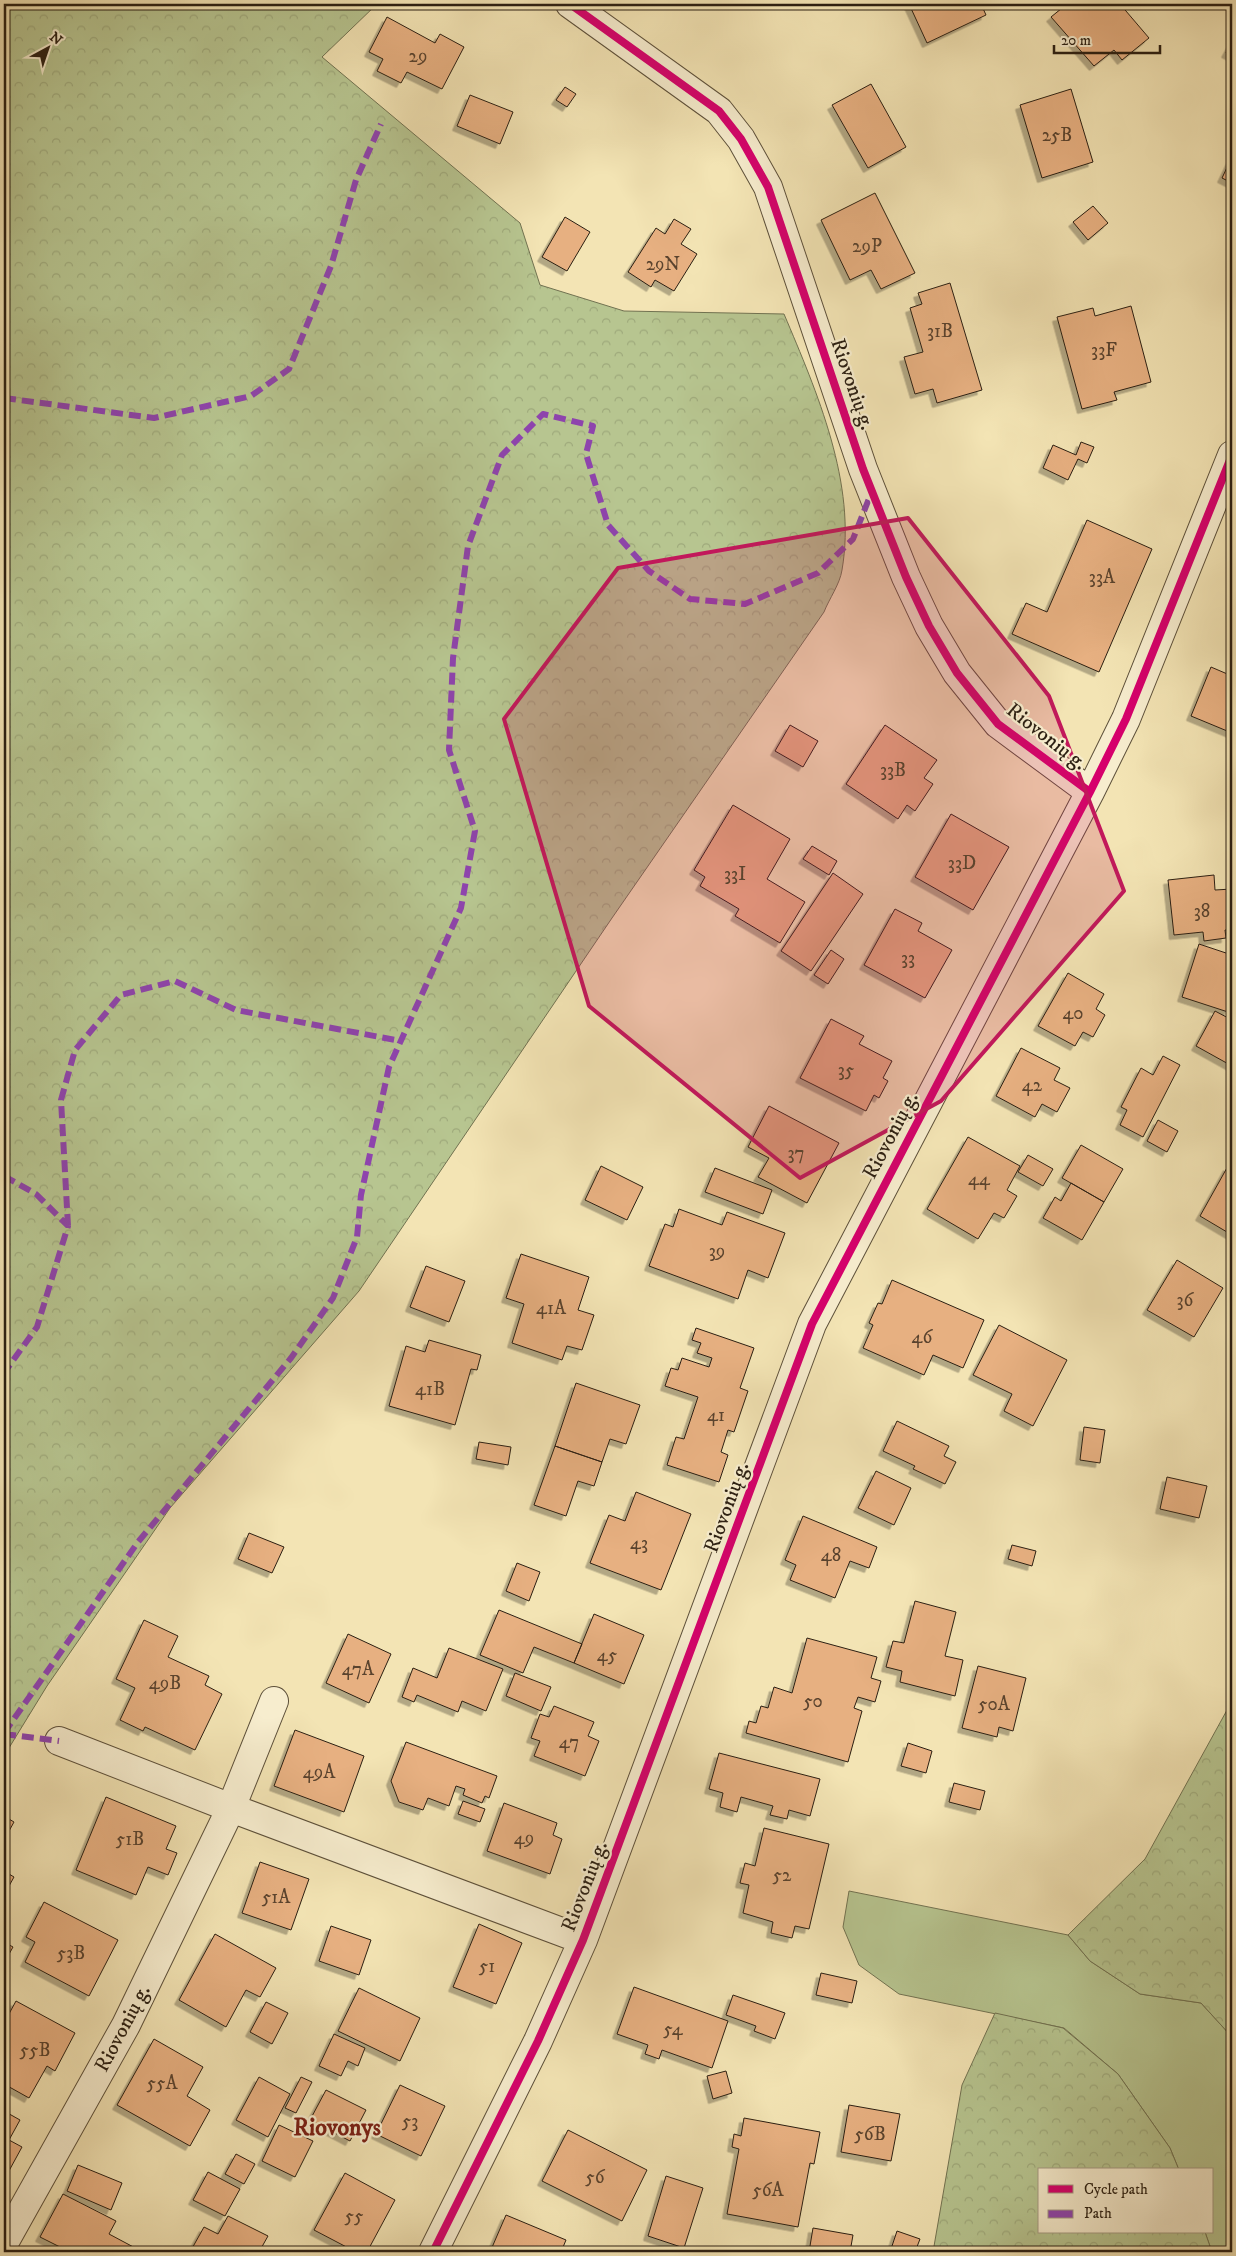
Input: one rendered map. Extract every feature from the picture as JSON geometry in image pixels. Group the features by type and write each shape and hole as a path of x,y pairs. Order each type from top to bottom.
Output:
{"street":[{"name":"Riovonių g.","path":"570,4 719,111 741,139 768,187 863,469 906,576 929,626 957,673 998,724 1090,792"},
{"name":"Riovonių g.","path":"433,2252 538,2041 583,1940 812,1324 1090,792 1126,719 1232,455"},
{"name":"Riovonių g.","path":"4,2242 126,2025 231,1808 274,1701"},
{"name":"Riovonių g.","path":"59,1741 231,1808 583,1940"}],"highlighted area":[{"path":"908,518 1049,696 1124,891 941,1101 800,1178 589,1006 504,719 618,568"}],"green space":[{"path":"4,4 377,4 322,57 520,223 540,285 624,311 784,314 809,375 831,439 844,505 845,538 841,575 824,612 612,918 359,1291 170,1508 47,1686 4,1756"},
{"path":"1232,1701 1232,2037 1201,2003 1140,1994 1090,1961 1068,1935 1145,1859"},
{"path":"849,1891 1068,1935 1090,1961 1140,1994 1201,2003 1232,2037 1232,2252 1212,2252 1206,2234 1214,2234 1214,2168 1178,2168 1170,2148 1118,2074 1064,2028 899,1994 859,1965 843,1927"},
{"path":"995,2013 1063,2028 1118,2074 1170,2148 1178,2168 1038,2168 1038,2234 1206,2234 1212,2252 933,2252 962,2085"}],"building":[{"path":"909,4 981,4 986,15 927,43"},
{"path":"1067,4 1120,4 1149,38 1122,60 1114,50 1094,66 1051,17"},
{"path":"387,17 435,43 440,34 464,47 442,89 407,72 401,83 377,71 383,59 369,52"},
{"path":"1232,42 1232,56 1226,53"},
{"path":"871,84 906,147 868,168 832,105"},
{"path":"565,87 576,94 567,107 556,100"},
{"path":"1071,89 1093,162 1042,178 1020,105"},
{"path":"470,95 513,112 500,144 457,126"},
{"path":"1232,157 1232,183 1222,178"},
{"path":"875,193 915,273 881,289 871,270 850,280 821,220"},
{"path":"1093,206 1108,223 1088,240 1073,222"},
{"path":"565,217 590,232 567,271 542,257"},
{"path":"674,219 691,229 681,244 697,254 674,291 655,280 651,287 628,272 656,228 665,234"},
{"path":"950,283 982,390 937,403 933,389 915,394 904,357 923,352 910,308 922,304 918,293"},
{"path":"1131,306 1151,382 1114,392 1117,400 1082,409 1057,317 1093,308 1095,316"},
{"path":"1081,442 1094,447 1087,463 1078,459 1068,480 1043,468 1053,445 1076,455"},
{"path":"1087,520 1152,549 1099,672 1012,634 1026,603 1047,612"},
{"path":"1211,667 1232,676 1232,733 1191,716"},
{"path":"790,725 818,741 803,767 775,751"},
{"path":"885,725 937,760 924,778 933,784 915,811 907,805 898,819 846,784"},
{"path":"733,805 790,839 767,879 805,902 780,943 735,916 739,909 700,886 705,877 694,870"},
{"path":"951,814 1009,847 973,910 915,877"},
{"path":"812,846 837,861 829,875 803,859"},
{"path":"833,873 863,894 811,971 781,951"},
{"path":"1214,875 1215,890 1232,889 1232,930 1225,930 1226,938 1204,941 1203,932 1174,935 1168,880"},
{"path":"895,909 922,923 918,931 952,950 925,998 864,965"},
{"path":"1199,944 1232,955 1232,1000 1228,1012 1182,997"},
{"path":"831,950 844,959 828,984 814,975"},
{"path":"1068,973 1104,994 1096,1009 1105,1015 1093,1037 1083,1032 1075,1046 1038,1026"},
{"path":"1215,1011 1232,1020 1232,1066 1196,1046"},
{"path":"831,1019 864,1036 859,1044 892,1061 883,1078 888,1081 879,1098 874,1095 866,1111 800,1078"},
{"path":"1021,1048 1060,1068 1054,1080 1070,1088 1057,1112 1042,1104 1035,1117 996,1096"},
{"path":"1163,1056 1180,1065 1143,1137 1120,1125 1127,1110 1121,1107 1141,1068 1153,1075"},
{"path":"769,1106 839,1143 807,1203 758,1177 769,1158 748,1147"},
{"path":"1158,1120 1178,1131 1167,1152 1147,1141"},
{"path":"968,1137 1020,1166 1007,1190 1017,1196 1004,1218 994,1213 978,1239 927,1209"},
{"path":"1081,1145 1123,1169 1104,1202 1062,1178"},
{"path":"1028,1155 1053,1169 1043,1186 1018,1172"},
{"path":"601,1166 643,1187 627,1220 585,1200"},
{"path":"1228,1166 1232,1169 1232,1235 1200,1216"},
{"path":"715,1168 772,1190 763,1214 705,1192"},
{"path":"1071,1183 1104,1202 1082,1240 1043,1218 1055,1197 1061,1201"},
{"path":"679,1209 722,1225 727,1212 785,1233 768,1278 748,1270 738,1299 649,1266 665,1224 673,1227"},
{"path":"521,1254 589,1277 578,1310 594,1315 582,1350 567,1346 562,1360 512,1343 524,1304 506,1298"},
{"path":"1177,1260 1223,1288 1194,1337 1147,1310"},
{"path":"426,1266 465,1281 449,1322 410,1307"},
{"path":"892,1280 984,1320 963,1368 933,1355 924,1375 863,1348 873,1325 869,1323 878,1303 882,1304"},
{"path":"999,1325 1067,1360 1033,1426 1004,1411 1012,1394 973,1375"},
{"path":"696,1328 754,1348 740,1388 748,1391 734,1432 728,1430 721,1452 728,1455 719,1482 667,1465 676,1437 684,1439 698,1397 665,1386 671,1368 678,1370 682,1358 709,1367 712,1358 697,1353 701,1343 692,1340"},
{"path":"429,1340 481,1355 477,1370 471,1369 455,1425 389,1406 406,1346 425,1352"},
{"path":"576,1383 640,1405 626,1444 610,1439 602,1462 555,1446"},
{"path":"897,1421 949,1446 944,1456 956,1462 945,1484 913,1469 915,1466 883,1451"},
{"path":"1084,1427 1105,1430 1100,1463 1080,1460"},
{"path":"479,1442 511,1447 508,1465 476,1459"},
{"path":"555,1446 602,1462 594,1486 578,1481 566,1516 534,1505"},
{"path":"876,1471 911,1488 894,1525 858,1508"},
{"path":"1167,1477 1207,1486 1199,1518 1160,1509"},
{"path":"636,1492 691,1514 661,1590 590,1563 609,1515 625,1521"},
{"path":"803,1516 877,1547 869,1568 850,1561 835,1598 790,1580 796,1565 785,1560"},
{"path":"249,1533 284,1547 272,1573 238,1559"},
{"path":"1012,1545 1036,1551 1032,1566 1008,1559"},
{"path":"517,1563 540,1572 529,1601 506,1591"},
{"path":"915,1601 956,1612 945,1656 963,1660 955,1696 900,1682 902,1671 886,1667 893,1641 904,1643"},
{"path":"499,1610 582,1644 574,1663 534,1647 523,1673 480,1655"},
{"path":"594,1614 644,1635 624,1684 574,1663"},
{"path":"144,1620 178,1636 168,1657 209,1676 205,1685 222,1694 195,1750 145,1727 143,1731 120,1720 135,1688 116,1679"},
{"path":"348,1634 391,1654 369,1703 326,1683"},
{"path":"807,1638 877,1657 871,1678 881,1681 875,1702 858,1697 854,1708 862,1711 848,1762 746,1733 749,1721 756,1723 761,1706 768,1708 774,1687 792,1693"},
{"path":"449,1648 503,1669 486,1711 462,1701 458,1712 417,1695 414,1702 402,1697 413,1668 437,1678"},
{"path":"978,1666 1026,1678 1013,1731 999,1727 997,1737 962,1728"},
{"path":"515,1673 551,1687 541,1711 506,1696"},
{"path":"554,1706 594,1722 588,1736 599,1741 585,1776 534,1756 540,1741 531,1738 540,1714 549,1717"},
{"path":"295,1730 364,1756 344,1812 274,1786"},
{"path":"406,1742 497,1776 489,1798 485,1796 482,1803 463,1795 465,1789 456,1786 449,1806 428,1798 423,1810 399,1802 391,1781"},
{"path":"908,1743 932,1751 926,1773 901,1766"},
{"path":"719,1753 820,1779 810,1816 789,1810 787,1819 770,1815 773,1806 741,1797 737,1812 720,1807 723,1793 709,1789"},
{"path":"954,1783 985,1791 980,1810 949,1802"},
{"path":"106,1797 176,1826 166,1849 177,1853 168,1875 148,1867 136,1895 76,1870"},
{"path":"463,1801 485,1809 480,1822 458,1814"},
{"path":"504,1803 557,1823 553,1835 562,1839 550,1874 487,1851"},
{"path":"4,1816 14,1822 4,1840"},
{"path":"764,1828 829,1844 809,1929 795,1926 792,1938 771,1933 773,1922 743,1913 749,1885 740,1883 745,1863 755,1866"},
{"path":"260,1862 309,1879 291,1930 242,1913"},
{"path":"4,1871 14,1877 4,1895"},
{"path":"44,1902 118,1940 89,1996 25,1962 35,1942 26,1937"},
{"path":"479,1924 522,1943 496,2004 453,1987"},
{"path":"331,1926 371,1940 359,1975 319,1961"},
{"path":"215,1934 276,1968 260,1997 246,1990 226,2027 179,2000"},
{"path":"4,1942 13,1947 4,1963"},
{"path":"821,1973 857,1981 852,2003 816,1995"},
{"path":"634,1987 728,2021 712,2068 662,2050 659,2059 645,2054 648,2045 617,2034"},
{"path":"359,1988 420,2018 400,2061 338,2031"},
{"path":"733,1995 785,2013 775,2039 754,2031 756,2026 726,2015"},
{"path":"16,2001 75,2033 55,2071 47,2066 29,2098 4,2084 4,2023"},
{"path":"266,2002 288,2013 272,2044 250,2032"},
{"path":"334,2034 365,2048 358,2066 348,2061 341,2076 319,2066"},
{"path":"154,2039 203,2067 187,2096 210,2110 190,2146 117,2105"},
{"path":"726,2071 732,2093 713,2099 707,2076"},
{"path":"259,2077 290,2094 268,2137 236,2120"},
{"path":"301,2077 312,2082 296,2113 285,2108"},
{"path":"400,2085 445,2106 421,2156 376,2134"},
{"path":"326,2090 366,2110 350,2141 310,2120"},
{"path":"849,2105 900,2114 891,2161 841,2152"},
{"path":"4,2111 20,2120 9,2140 22,2147 4,2180"},
{"path":"744,2118 820,2132 814,2164 810,2163 798,2227 727,2214 739,2149 732,2147 734,2134 741,2136"},
{"path":"279,2125 313,2141 295,2177 262,2161"},
{"path":"568,2130 647,2170 622,2221 542,2181"},
{"path":"236,2154 255,2164 244,2184 225,2174"},
{"path":"78,2165 122,2183 111,2210 67,2191"},
{"path":"208,2172 240,2189 225,2216 193,2200"},
{"path":"345,2173 395,2200 367,2252 356,2252 314,2230"},
{"path":"666,2176 703,2188 684,2248 648,2236"},
{"path":"63,2194 116,2221 109,2234 139,2250 138,2252 70,2252 40,2237"},
{"path":"506,2215 566,2240 561,2252 490,2252"},
{"path":"228,2216 268,2236 259,2252 190,2252 204,2227 218,2234"},
{"path":"813,2228 853,2235 850,2252 809,2252"},
{"path":"897,2231 920,2239 915,2252 890,2252"}],"marked path":[{"path":"4,398 154,418 251,396 289,369 331,266 356,180 381,124"},
{"path":"4,1733 138,1542 291,1358 333,1298 357,1237 361,1195 389,1067 461,908 475,831 449,750 453,658 468,546 502,455 543,414 593,426 586,454 608,525 649,571 690,599 745,604 818,573 853,539 872,491"},
{"path":"68,1226 61,1100 75,1050 121,995 175,981 236,1010 401,1041"},
{"path":"4,1176 36,1194 68,1226 37,1327 4,1373"},
{"path":"4,1734 59,1741"}],"cycle path":[{"path":"570,4 719,111 741,139 768,187 863,469 906,577 929,626 957,673 998,724 1090,792"},
{"path":"433,2252 538,2041 583,1940 812,1324 1090,792 1126,719 1232,455"}],"district":[{"name":"Riovonys","path":"337,2127"}]}
